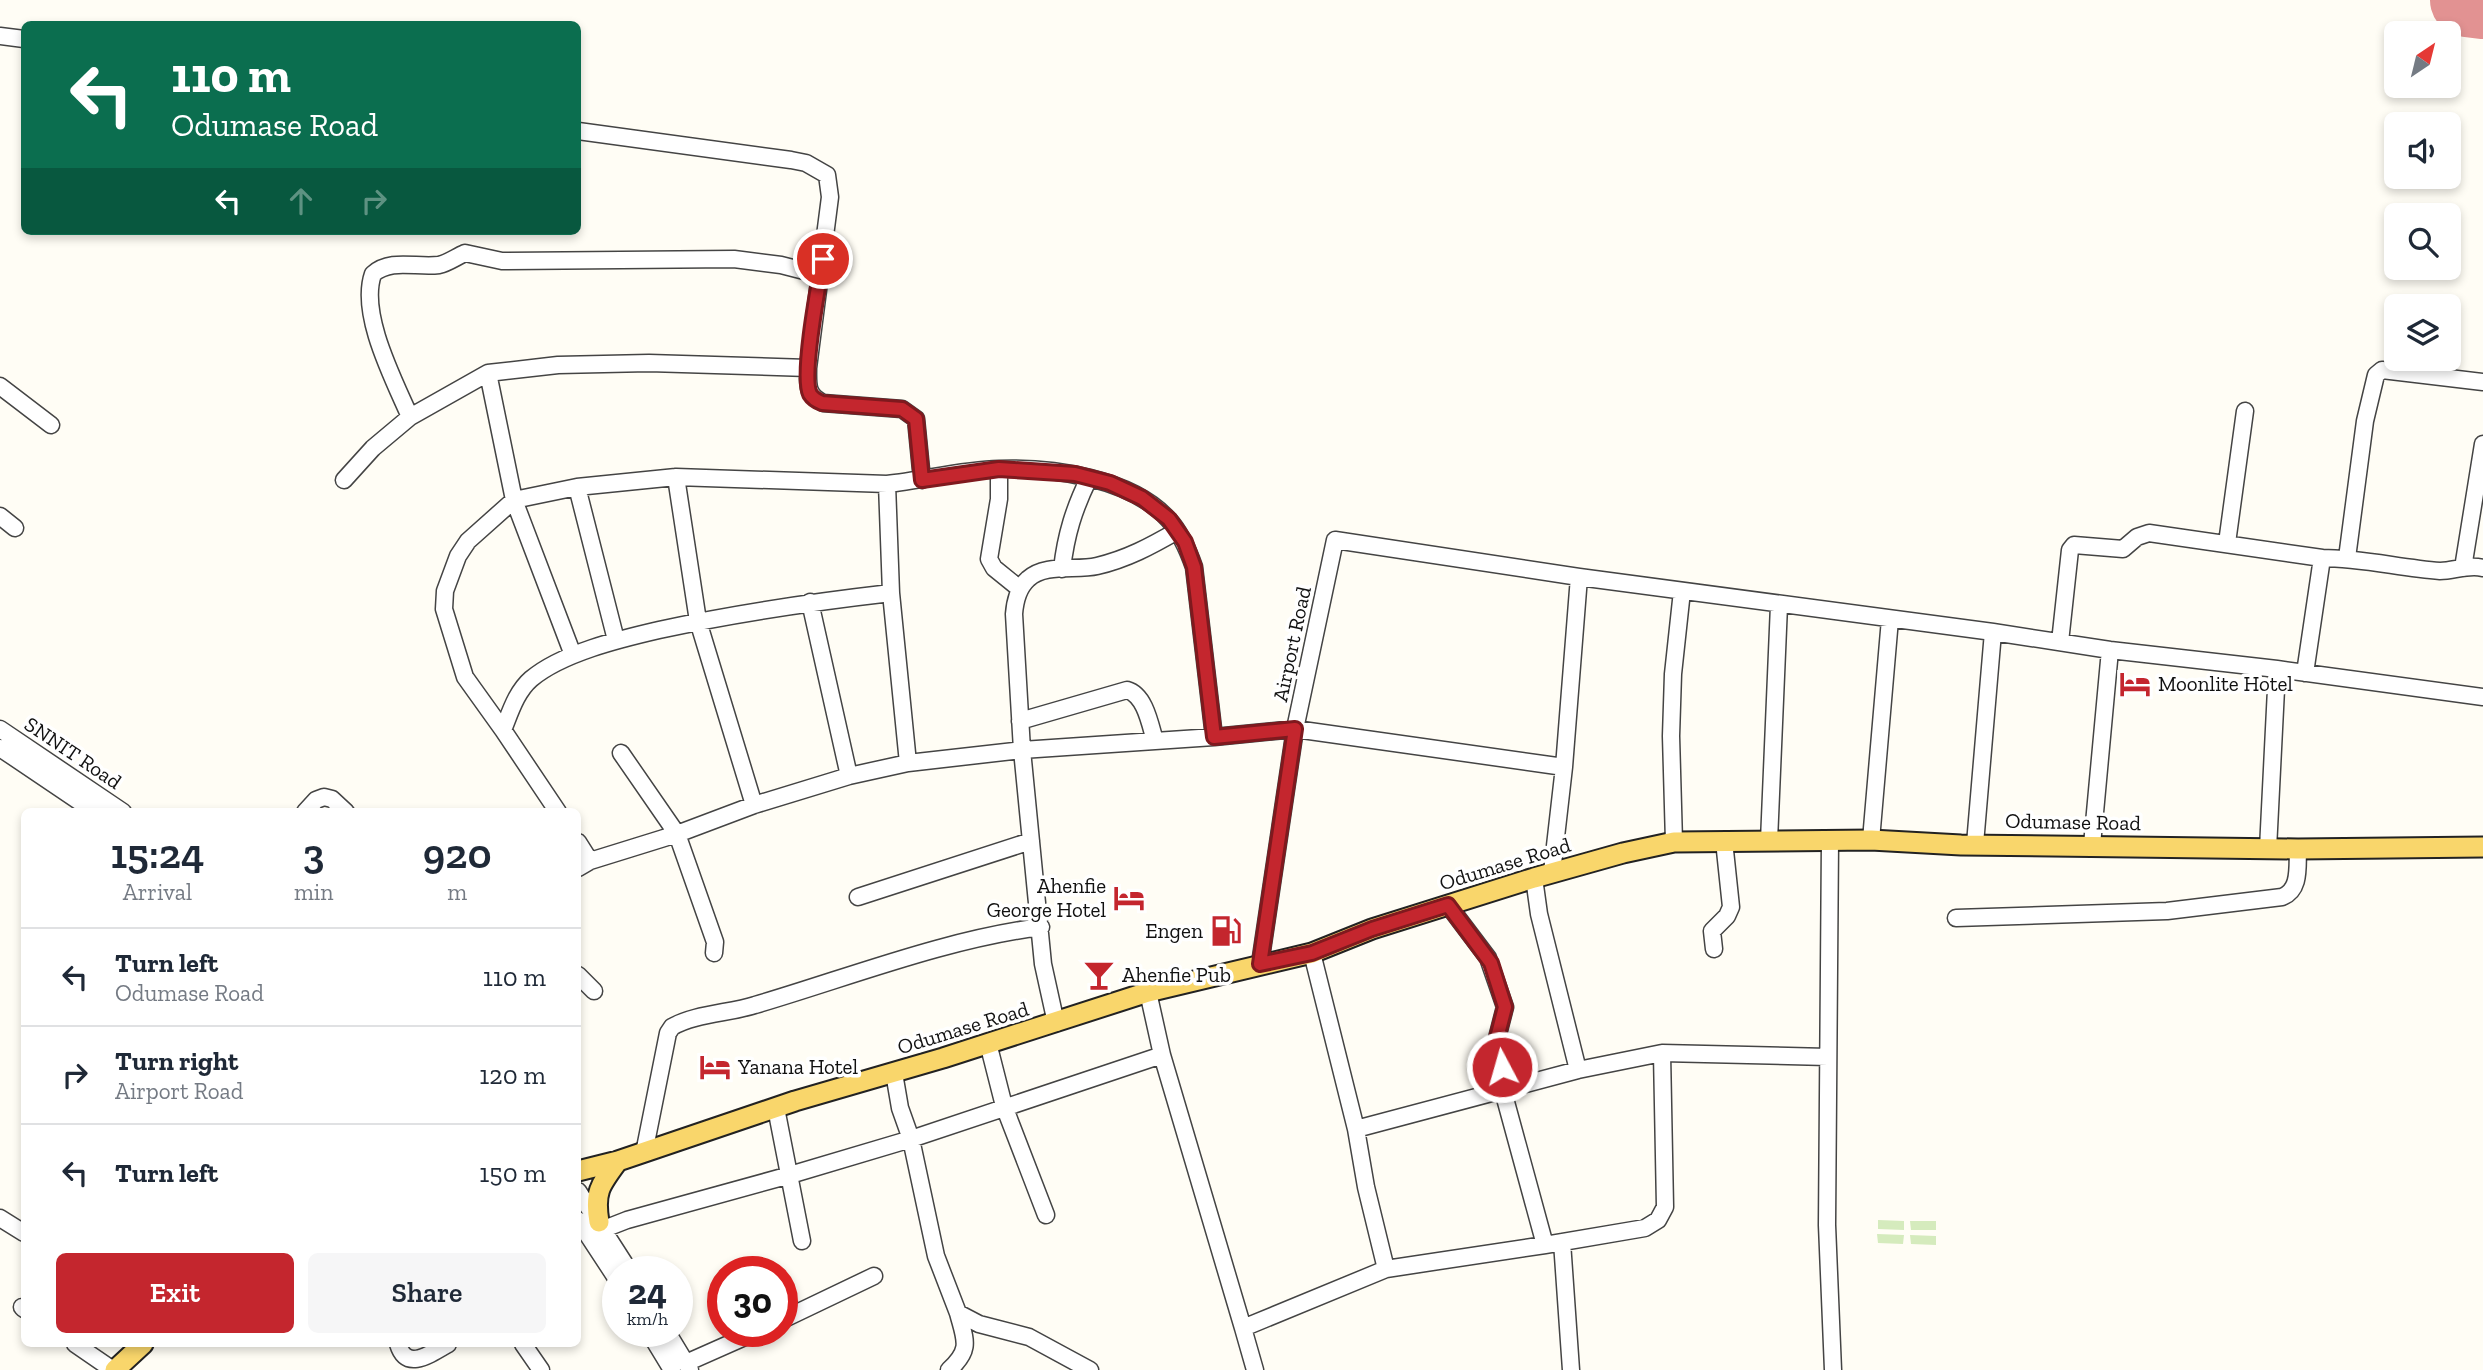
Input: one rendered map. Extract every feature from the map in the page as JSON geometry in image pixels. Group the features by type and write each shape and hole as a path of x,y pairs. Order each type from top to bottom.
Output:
{"main road":[{"name":"Odumase Road","path":"581,1170 618,1161 776,1108 1056,1023 1148,992 1312,953 1372,929 1543,875 1674,842 1871,840 2268,849 2483,847"},
{"path":"581,1159 618,1161"},
{"path":"602,1226 596,1204 597,1193 618,1161"},
{"path":"114,1370 139,1347"}],"street":[{"path":"0,36 21,39"},
{"path":"581,131 791,160 806,163 827,175 831,197 808,368 808,391 814,399 822,403 902,409 916,419 922,480"},
{"path":"410,417 376,337 369,292 373,274 387,265 438,265 465,253 502,261 734,259 781,265 820,275"},
{"path":"344,480 373,448 410,417 488,373 558,365 636,363 808,368"},
{"path":"2347,558 2365,421 2376,375 2382,370 2399,370 2483,382"},
{"path":"488,373 514,500 573,655"},
{"path":"0,386 51,425"},
{"path":"2227,543 2245,411"},
{"path":"2463,568 2482,455"},
{"path":"999,469 999,499 989,559 994,568 1020,589"},
{"path":"555,808 465,677 444,609 445,591 458,556 468,541 514,500 577,487 676,477 887,484 999,469 1075,474 1110,483 1142,498 1169,519 1185,542 1194,567 1214,737"},
{"path":"676,477 698,621 754,805"},
{"path":"1062,569 1074,508 1089,478"},
{"path":"887,484 891,593 908,763"},
{"path":"577,487 616,640"},
{"path":"0,516 15,528"},
{"path":"1056,1023 1046,987 1022,750 1015,602 1028,578 1045,571 1094,567 1139,553 1177,531"},
{"path":"2060,642 2070,550 2074,545 2123,549 2137,537 2149,533 2419,569 2445,571 2478,566 2483,568"},
{"name":"Airport Road","path":"1260,964 1295,729 1335,540 1579,577"},
{"path":"2305,673 2322,558"},
{"path":"1577,1070 1539,915 1543,875 1564,767 1579,577 2110,650 2483,697"},
{"path":"1674,842 1671,736 1673,674 1682,591"},
{"path":"503,730 513,705 532,678 573,655 616,640 698,621 810,602 891,593"},
{"path":"810,602 849,776"},
{"path":"1769,841 1779,605"},
{"path":"1871,840 1890,619"},
{"path":"1975,844 1993,632"},
{"path":"2092,845 2110,650"},
{"path":"2268,849 2277,669"},
{"path":"1020,721 1127,690 1136,695 1147,714 1155,741"},
{"name":"SNNIT Road","path":"0,729 117,808"},
{"path":"584,864 677,834 754,805 849,776 908,763 1022,750 1295,729 1564,767"},
{"name":"SNNIT Road","path":"2,752 89,808"},
{"path":"621,753 677,834 715,942 714,953"},
{"path":"309,808 316,800 324,797 332,799 342,808"},
{"path":"1830,840 1827,1225 1833,1370"},
{"path":"858,897 1031,841"},
{"path":"1714,948 1712,930 1727,916 1731,907 1724,841"},
{"path":"1956,918 2167,911 2282,897 2290,894 2295,887 2298,849"},
{"path":"1448,905 1488,958 1505,1007 1496,1042 1502,1067 1503,1091 1545,1245"},
{"path":"643,1153 671,1027 690,1020 741,1010 993,935 1041,927"},
{"path":"1312,953 1356,1129 1366,1187 1386,1269"},
{"path":"581,978 594,991"},
{"path":"1148,992 1161,1055 1255,1370"},
{"path":"988,1043 1004,1106 1046,1215"},
{"path":"1356,1129 1577,1070 1662,1054 1828,1057"},
{"path":"1243,1328 1386,1269 1645,1228 1658,1220 1665,1206 1662,1054"},
{"path":"602,1226 911,1139 1161,1055"},
{"path":"894,1073 936,1256 967,1345 964,1353 949,1370"},
{"path":"776,1108 802,1241"},
{"path":"581,1195 621,1256"},
{"path":"0,1218 21,1232"},
{"path":"581,1225 602,1257"},
{"path":"1562,1242 1571,1370"},
{"path":"798,1312 874,1276"},
{"path":"958,1313 979,1324 1029,1337 1090,1370"},
{"path":"80,1347 114,1370"},
{"path":"399,1347 401,1359 415,1364 442,1347"},
{"path":"525,1347 541,1370"},
{"path":"663,1347 683,1368"},
{"path":"674,1347 683,1368"},
{"path":"683,1368 726,1347"}],"green space":[{"path":"1878,1220 1904,1221 1904,1230 1878,1229"},
{"path":"1910,1221 1936,1221 1936,1230 1911,1230"},
{"path":"1877,1234 1904,1235 1903,1244 1878,1243"},
{"path":"1910,1235 1936,1236 1936,1245 1911,1244"}],"runway":[{"path":"2467,0 2483,2"}],"place":[{"name":"Moonlite Hotel","path":"2135,684"},
{"name":"Ahenfie George Hotel","path":"1129,898"},
{"name":"Engen","path":"1226,931"},
{"name":"Ahenfie Pub","path":"1099,975"},
{"name":"Yanana Hotel","path":"715,1067"}],"route":[{"path":"823,259 808,368 808,391 814,399 822,403 902,409 910,412 916,419 922,480 999,469 1075,474 1110,483 1142,498 1169,519 1185,542 1194,567 1214,737 1295,729 1260,964 1312,953 1372,929 1448,905 1491,963 1505,1007 1496,1042 1502,1067"}]}
